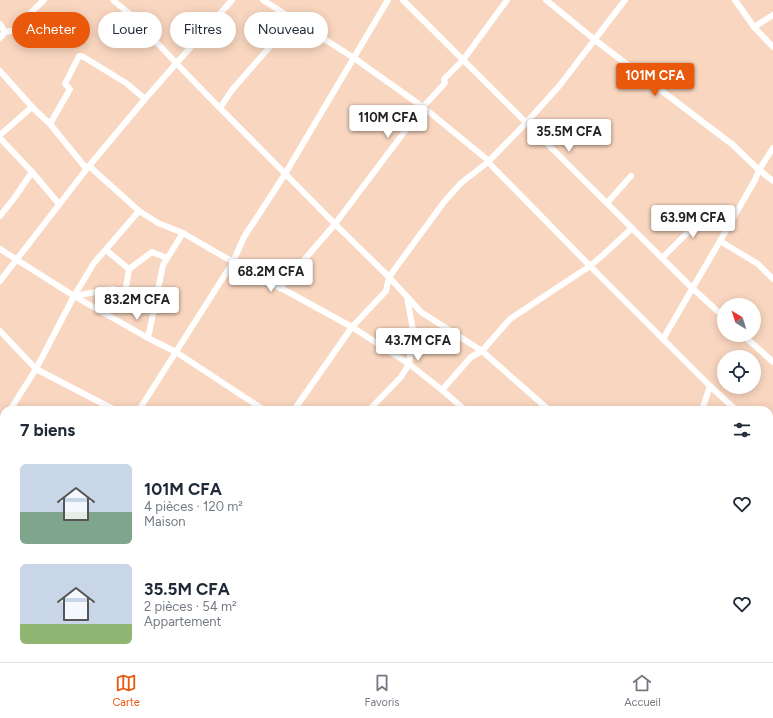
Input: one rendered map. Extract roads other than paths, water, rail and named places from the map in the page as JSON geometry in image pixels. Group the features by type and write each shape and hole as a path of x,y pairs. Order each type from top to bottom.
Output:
{"street":[{"path":"0,38 5,32 17,30 23,20 44,0"},
{"path":"113,0 131,15 176,64 389,277 421,312 482,351 544,406"},
{"path":"0,281 89,166 145,99 232,0"},
{"path":"263,0 281,12"},
{"path":"142,406 233,262 244,237 285,174 388,0"},
{"path":"403,0 692,288 717,311"},
{"path":"280,288 335,224 423,107 444,83 444,79 463,60 507,0"},
{"path":"546,0 595,40 733,145 773,181"},
{"path":"297,406 352,327 386,291 389,277 444,202 461,183 488,162 526,123 560,84 625,0"},
{"path":"735,0 754,27 773,46"},
{"path":"754,27 773,15"},
{"path":"0,24 5,32"},
{"path":"328,42 354,58 423,107 488,161 663,340 732,406"},
{"path":"220,108 232,90 269,48"},
{"path":"50,124 70,88 65,84 80,56 126,83 145,99"},
{"path":"0,71 32,107 50,124 85,167 89,166 139,211 158,223 183,233 352,327 409,364 460,406"},
{"path":"32,107 0,137 59,204"},
{"path":"663,340 755,180 759,170 773,148"},
{"path":"0,216 32,172"},
{"path":"607,203 631,176"},
{"path":"13,406 36,369 74,296 94,264 139,211"},
{"path":"662,258 701,219 708,217 714,219 727,228"},
{"path":"442,390 471,357 482,351 510,319 590,266 604,255 632,228"},
{"path":"148,338 163,265 183,233"},
{"path":"720,241 758,264 773,279"},
{"path":"0,249 74,296 148,338 176,352 258,406"},
{"path":"106,250 129,269"},
{"path":"74,296 113,289 125,294 129,269 152,252 167,258"},
{"path":"373,406 401,376 409,364 413,330 406,296"},
{"path":"0,332 36,369 107,406"},
{"path":"751,342 773,362"},
{"path":"703,406 710,386"}]}
